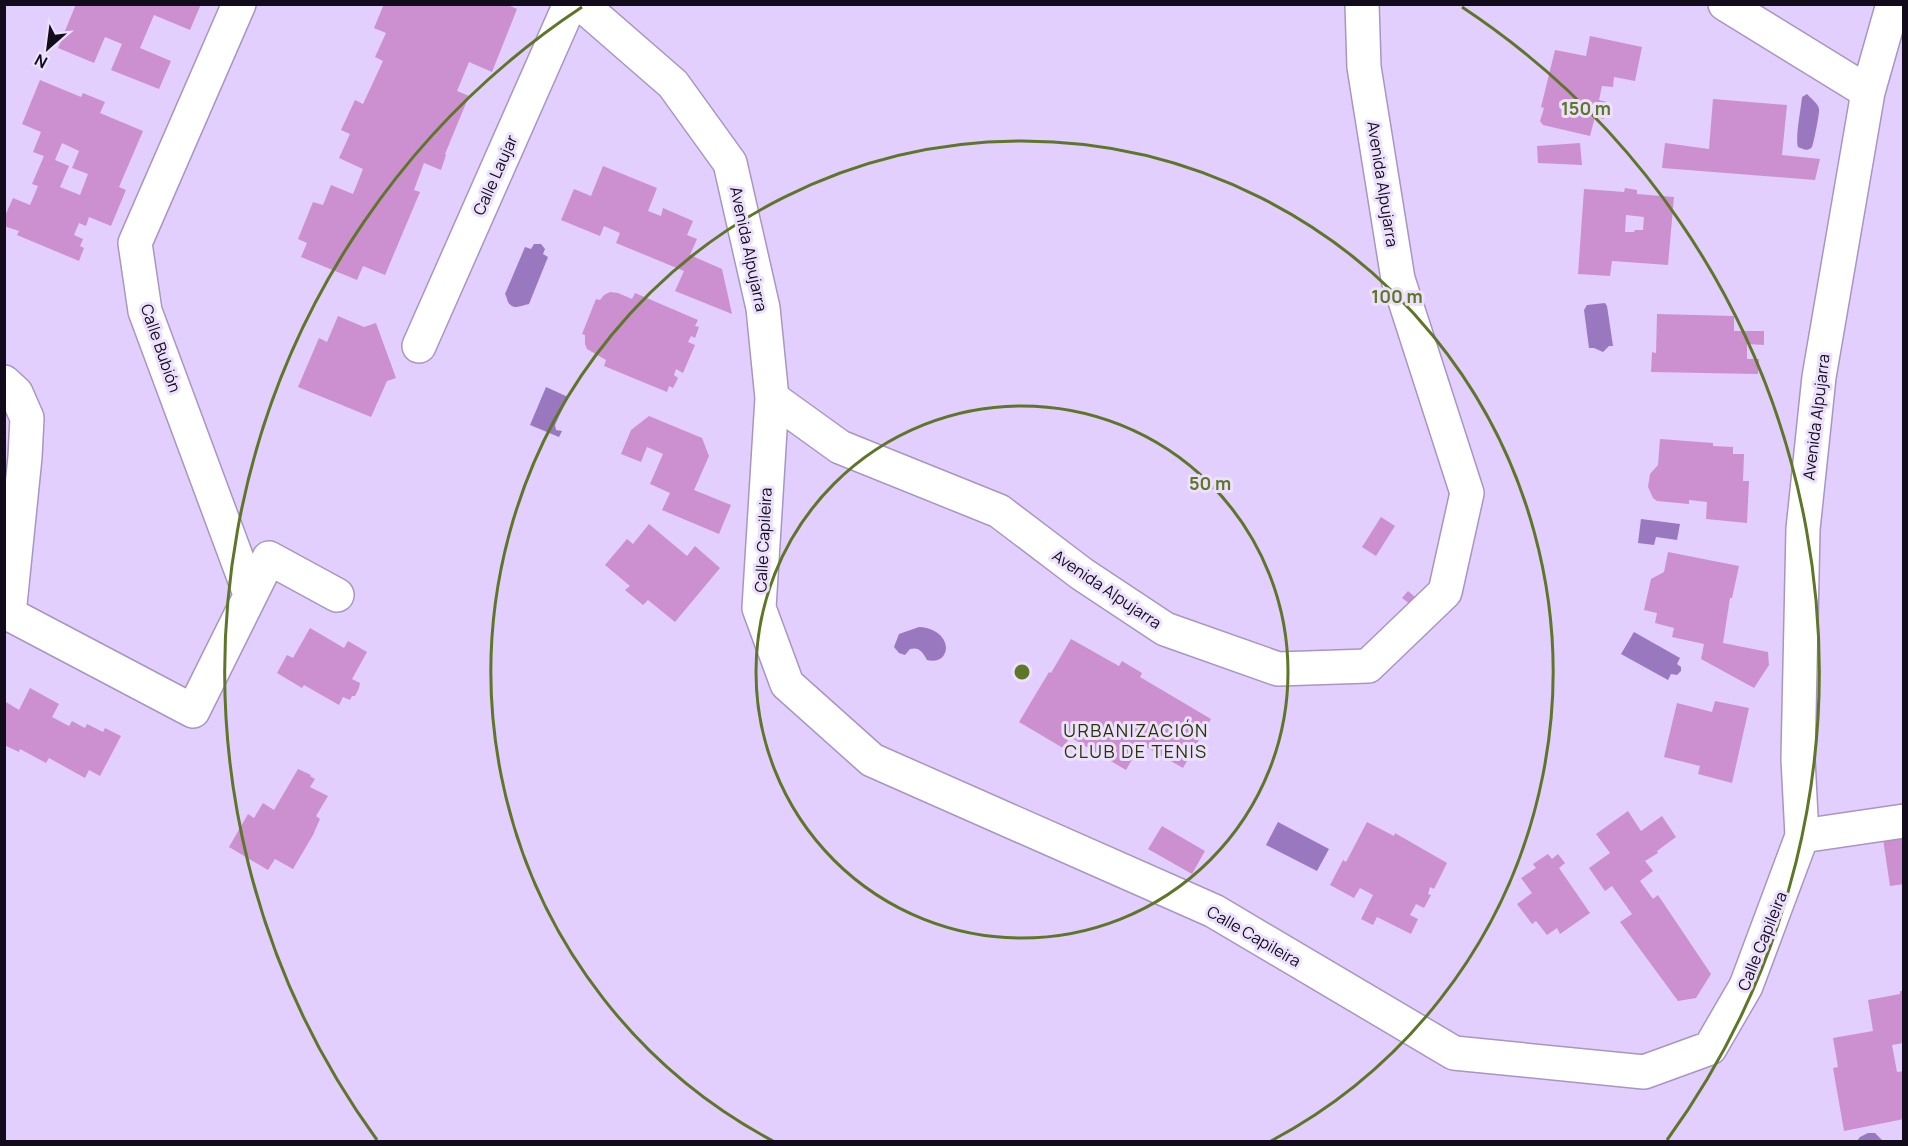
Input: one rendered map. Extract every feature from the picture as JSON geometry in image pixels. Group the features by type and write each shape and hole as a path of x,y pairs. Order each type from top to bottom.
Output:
{"street":[{"name":"Calle Bubión","path":"240,4 135,243 145,311 250,594"},
{"name":"Calle Laujar","path":"419,346 570,4"},
{"name":"Avenida Alpujarra","path":"580,4 673,84 730,163 763,308 772,398 840,447 999,511 1082,574 1165,629 1278,669 1368,666 1445,592 1467,494 1398,279 1364,68 1362,4"},
{"path":"1725,4 1868,92"},
{"name":"Avenida Alpujarra","path":"1802,836 1798,759 1803,529 1819,377 1868,92 1893,4"},
{"path":"4,382 16,393 27,418 26,458 9,614 193,711 269,558 337,595"},
{"name":"Calle Capileira","path":"772,398 759,608 787,684 872,760 1214,911 1454,1053 1644,1072 1710,1048 1746,986 1802,836"},
{"path":"1802,836 1904,821"}],"shaded area":[{"path":"1807,94 1817,105 1819,111 1813,145 1807,150 1798,147 1797,137 1802,97"},
{"path":"534,244 541,244 545,249 543,254 548,257 529,304 512,306 505,294 525,247 531,249"},
{"path":"1605,303 1613,346 1609,346 1603,352 1589,348 1584,310 1587,305"},
{"path":"546,387 568,397 555,425 556,430 562,431 559,437 530,425"},
{"path":"1641,519 1680,524 1677,540 1656,537 1654,545 1638,543"},
{"path":"919,627 930,629 944,640 946,646 942,658 927,660 918,649 910,649 905,655 899,653 894,647 899,634"},
{"path":"1634,632 1680,658 1677,664 1681,667 1681,671 1677,675 1671,674 1668,680 1621,654"},
{"path":"1278,822 1329,849 1317,871 1266,845"},
{"path":"1868,1133 1875,1133 1883,1141 1857,1141"}],"building":[{"path":"76,4 201,4 190,30 154,15 140,48 171,61 159,89 111,70 122,44 105,37 94,63 58,48"},
{"path":"384,4 506,4 517,9 492,72 469,62 457,91 469,96 445,154 441,170 424,163 414,190 420,192 385,275 363,266 357,280 301,257 307,243 298,239 313,202 323,205 331,185 353,194 363,169 339,158 350,134 341,130 355,100 363,104 383,61 375,57 386,33 374,28"},
{"path":"1590,36 1642,47 1635,81 1614,77 1613,87 1602,86 1599,100 1607,102 1604,119 1595,117 1590,136 1543,125 1540,121 1544,108 1541,107 1555,50 1586,56"},
{"path":"40,80 81,97 83,93 105,102 100,113 143,131 119,187 126,190 111,226 89,217 86,226 79,223 74,235 83,239 80,246 84,248 79,261 17,235 19,231 4,226 4,218 13,198 30,205 38,186 32,184 44,156 33,152 41,132 22,124","holes":["62,143 79,151 72,168 88,174 80,195 60,187 69,166 55,160"]},
{"path":"1713,99 1787,105 1782,155 1820,159 1815,180 1662,168 1665,143 1709,149"},
{"path":"1580,143 1582,165 1538,163 1537,146"},
{"path":"603,166 657,188 648,211 661,216 663,208 693,221 687,235 697,239 690,255 722,269 732,314 675,291 684,271 616,243 620,233 604,226 600,236 561,220 574,189 591,196"},
{"path":"1625,188 1637,190 1637,194 1674,197 1668,265 1612,261 1610,276 1578,274 1584,189 1624,192","holes":["1626,215 1644,217 1643,230 1625,232"]},
{"path":"610,292 632,299 635,293 698,320 695,326 699,327 695,338 691,336 688,342 695,345 683,373 676,369 674,375 678,378 673,388 669,386 667,392 604,366 606,360 587,349 585,335 582,334 596,299 600,300"},
{"path":"1657,314 1734,316 1734,331 1764,331 1764,345 1747,344 1747,359 1759,359 1758,374 1651,372 1652,352 1656,353"},
{"path":"338,316 364,327 376,323 396,378 387,381 371,417 298,387 319,338 327,342"},
{"path":"649,416 702,438 709,456 694,490 731,505 719,534 662,510 670,493 650,484 663,454 647,447 641,462 621,454 631,430"},
{"path":"1660,439 1713,443 1713,446 1733,447 1733,454 1744,454 1743,481 1749,481 1747,523 1706,519 1707,502 1689,500 1689,504 1657,501 1653,498 1648,487 1650,474 1658,465"},
{"path":"1381,517 1395,526 1376,556 1362,547"},
{"path":"649,524 687,556 695,546 720,568 675,622 648,600 643,605 625,590 630,586 605,565 627,539 633,544"},
{"path":"1668,552 1739,566 1732,598 1730,598 1723,643 1768,652 1769,665 1754,688 1701,659 1704,644 1672,637 1674,628 1655,623 1657,613 1644,610 1651,579 1664,572"},
{"path":"1408,591 1415,597 1410,604 1402,598"},
{"path":"310,628 344,648 348,641 367,652 352,679 360,683 355,696 352,696 350,700 343,697 339,705 304,685 302,688 277,673 287,655 293,658"},
{"path":"1071,639 1119,666 1122,661 1142,673 1140,677 1211,719 1183,768 1141,744 1126,770 1070,737 1063,748 1019,722"},
{"path":"30,688 59,704 52,717 69,726 72,721 85,728 87,724 103,732 105,728 121,736 100,776 89,770 85,778 49,758 46,763 20,749 19,752 4,745 4,705 6,702 19,710"},
{"path":"1715,701 1749,708 1732,783 1698,774 1700,766 1664,757 1677,703 1712,712"},
{"path":"298,769 315,779 310,787 328,796 316,816 320,819 313,835 293,869 275,859 268,870 229,847 248,814 254,818 263,803 274,810"},
{"path":"1628,811 1641,831 1662,816 1676,837 1645,861 1653,871 1640,881 1653,899 1658,895 1711,974 1696,998 1678,1001 1620,922 1632,914 1612,886 1605,891 1589,868 1610,853 1596,834"},
{"path":"1367,822 1394,836 1395,833 1447,863 1434,889 1430,887 1428,894 1431,895 1424,908 1416,904 1410,915 1418,919 1411,934 1377,917 1373,925 1361,919 1373,895 1360,888 1354,898 1330,885 1343,860 1346,862"},
{"path":"1162,826 1205,851 1192,874 1148,849"},
{"path":"1904,836 1904,884 1890,886 1883,839"},
{"path":"1548,854 1552,859 1558,854 1565,863 1559,868 1590,913 1560,934 1557,928 1547,935 1536,921 1532,924 1517,904 1532,893 1521,878 1536,868 1533,864"},
{"path":"1900,991 1904,991 1904,1043 1892,1045 1897,1072 1904,1071 1904,1119 1844,1131 1833,1068 1838,1067 1833,1038 1873,1031 1868,1000 1900,994"}],"district":[{"name":"URBANIZACIÓN CLUB DE TENIS","path":"1136,740"}]}
